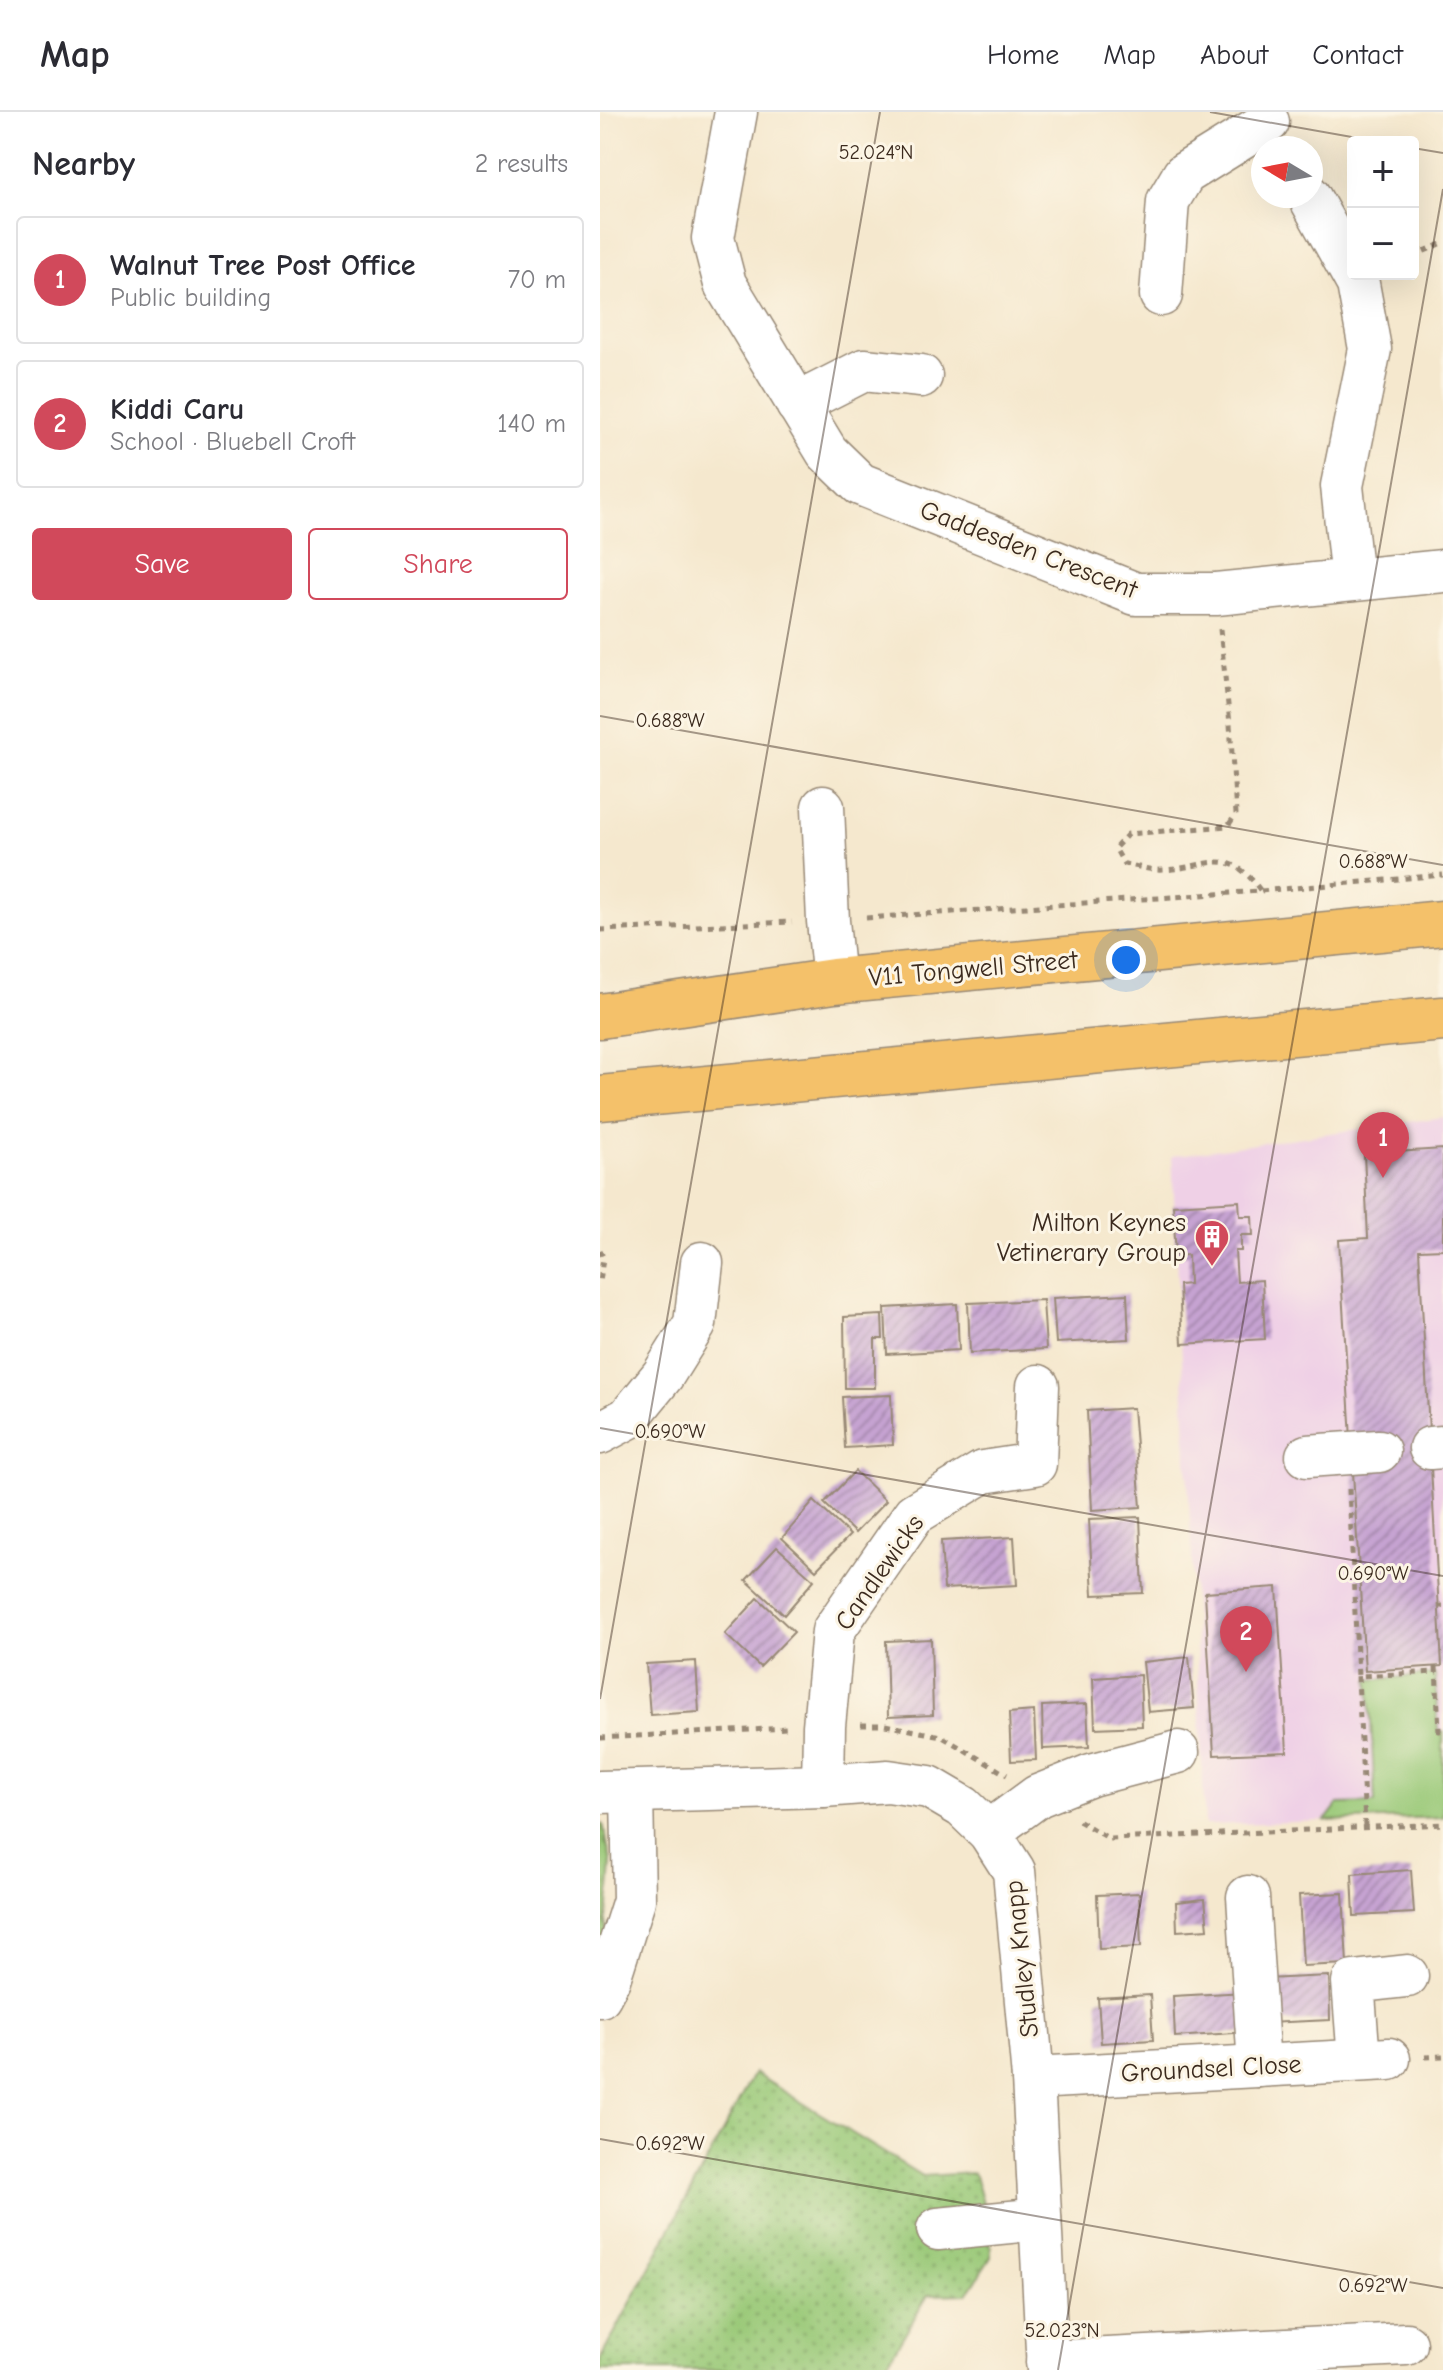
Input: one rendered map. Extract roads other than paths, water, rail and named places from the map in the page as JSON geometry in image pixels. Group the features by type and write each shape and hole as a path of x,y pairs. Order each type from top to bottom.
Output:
{"highway":[{"name":"V11 Tongwell Street","path":"600,1016 834,981 1443,923"},
{"path":"600,1098 1439,1022"}],"street":[{"name":"Gaddesden Crescent","path":"736,112 713,238 725,284 827,452 860,484 1136,594 1216,594 1443,571"},
{"path":"1161,295 1168,201 1184,174 1271,127"},
{"path":"1316,208 1358,284 1370,349 1342,486 1352,580"},
{"path":"797,404 864,370 921,376"},
{"path":"823,807 834,981"},
{"path":"600,1433 628,1418 663,1375 695,1324 702,1263"},
{"name":"Candlewicks","path":"823,1786 824,1726 833,1631 914,1514 983,1472 1035,1464 1038,1386"},
{"path":"1307,1456 1379,1451"},
{"path":"989,1832 1038,1796 1091,1775 1178,1752"},
{"name":"Studley Knapp","path":"600,1996 609,1979 634,1900 616,1792 888,1781 929,1787 963,1807 989,1832 1014,1871 1033,2078 1048,2366"},
{"path":"1248,1897 1259,2066"},
{"name":"Groundsel Close","path":"1033,2078 1374,2060 1353,1982 1407,1976"},
{"path":"938,2229 1040,2219"},
{"path":"1048,2366 1383,2353"}],"place":[{"name":"Walnut Tree Post Office","path":"1383,1178"},
{"name":"Milton Keynes Vetinerary Group","path":"1212,1268"},
{"name":"Kiddi Caru","path":"1246,1672"}]}
